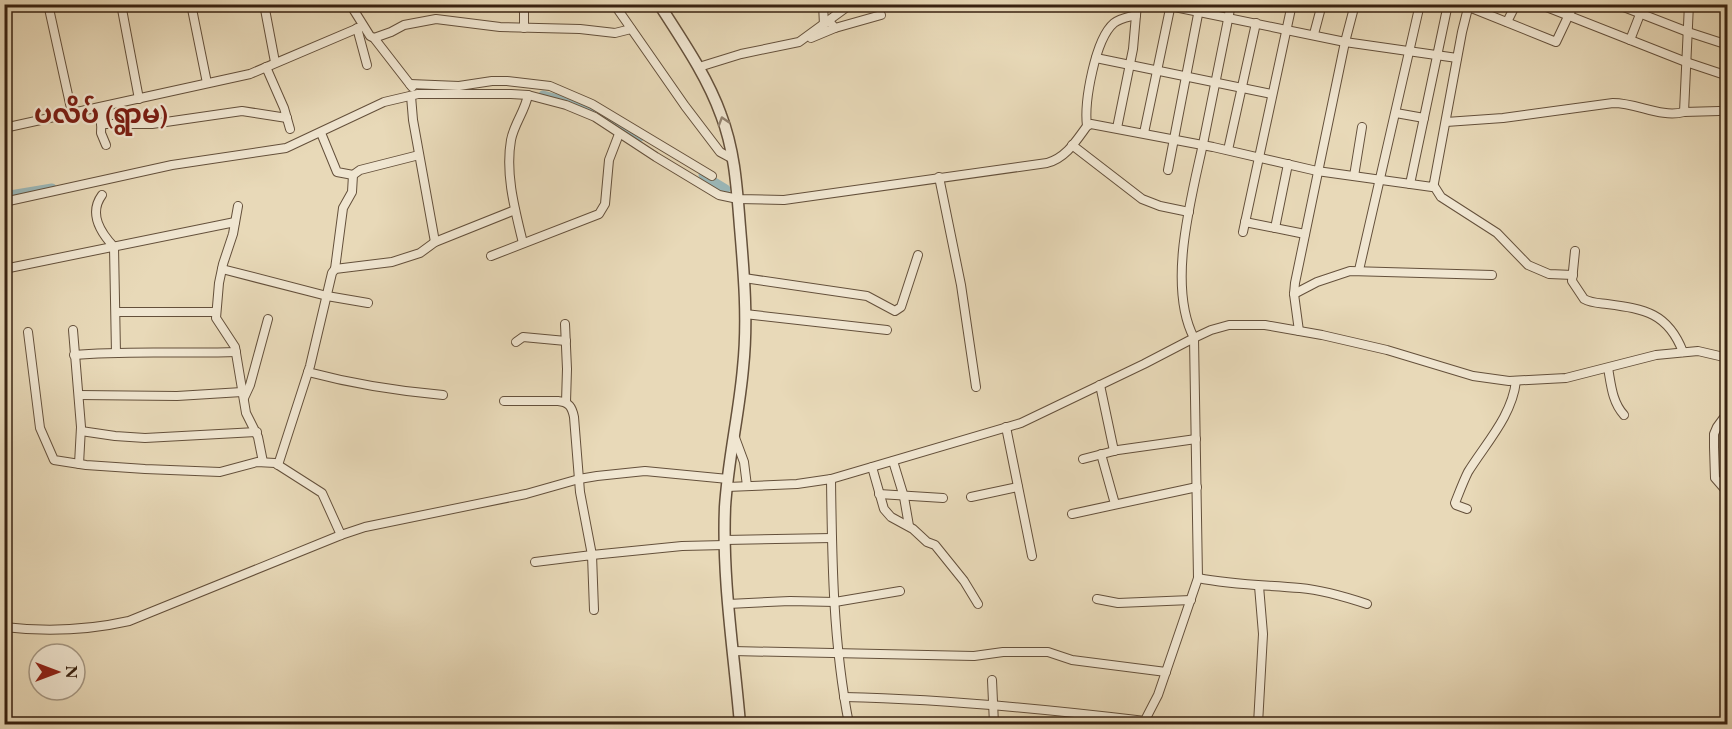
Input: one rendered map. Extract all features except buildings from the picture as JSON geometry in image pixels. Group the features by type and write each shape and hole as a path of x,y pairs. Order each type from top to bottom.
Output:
{"street":[{"path":"48,4 72,113"},
{"path":"121,4 139,99"},
{"path":"191,4 207,83"},
{"path":"264,4 270,65 290,129"},
{"path":"350,4 360,27 367,65"},
{"path":"521,4 524,12 524,28"},
{"path":"614,4 720,152 733,159"},
{"path":"659,4 699,67 722,117 733,159 738,199 744,278 743,368 727,483 725,542 728,604 740,724"},
{"path":"823,4 830,25"},
{"path":"699,67 741,54 799,42 830,25 851,4"},
{"path":"1117,128 1130,64 1137,4"},
{"path":"1160,4 1199,8 1229,18 1345,42 1457,58"},
{"path":"844,697 916,698 993,704 1144,723 1158,695 1198,578 1194,338 1187,324 1181,286 1189,212 1232,4"},
{"path":"1243,232 1292,4"},
{"path":"1314,34 1322,4"},
{"path":"1299,331 1294,294 1317,171 1355,4"},
{"path":"1359,270 1420,4"},
{"path":"1410,184 1448,4"},
{"path":"1507,22 1516,4"},
{"path":"1539,4 1686,62 1728,76"},
{"path":"1573,275 1549,274 1528,265 1497,233 1441,197 1434,186 1457,58 1469,6 1556,42 1574,4"},
{"path":"1616,4 1640,15 1728,45"},
{"path":"1630,40 1644,4"},
{"path":"1684,112 1689,4"},
{"path":"1144,133 1171,5"},
{"path":"1168,170 1199,8"},
{"path":"830,25 881,15"},
{"path":"1087,126 1087,104 1099,48 1112,24 1136,15"},
{"path":"374,38 404,25 436,19 492,26 580,29 615,33 631,29"},
{"path":"1228,150 1256,23"},
{"path":"4,128 250,74 360,27"},
{"path":"360,27 374,38 411,85 414,95 419,155 435,242"},
{"path":"1096,58 1272,93"},
{"path":"411,85 459,86 498,81 550,86 592,104 712,176"},
{"path":"498,81 507,92"},
{"path":"4,202 172,165 286,148 384,102 414,95 507,92 566,105 595,117 719,195 738,199 784,200 1056,161 1064,156 1091,124 1228,150 1317,171 1434,186"},
{"path":"523,243 515,210 510,170 511,138 523,113 528,95"},
{"path":"1446,122 1503,118 1613,104 1624,104 1671,114 1719,111"},
{"path":"102,107 102,136 106,145"},
{"path":"101,124 152,124 242,111 287,118"},
{"path":"1396,113 1424,118"},
{"path":"1354,176 1362,127"},
{"path":"321,133 337,172 353,175 360,170 419,155"},
{"path":"490,256 599,214 607,196 609,160 619,134"},
{"path":"1072,145 1142,199 1160,206 1189,212"},
{"path":"1275,228 1288,164"},
{"path":"278,465 308,372 332,273 335,269 343,208 352,192 353,175"},
{"path":"939,177 961,285 976,387"},
{"path":"102,195 96,206 97,221 103,235 114,247 116,352"},
{"path":"238,206 233,234 222,269 216,312 219,324 233,342 246,413 256,432 263,462"},
{"path":"335,269 386,264 420,253 435,242 515,210"},
{"path":"9,268 235,222"},
{"path":"1245,222 1305,234"},
{"path":"1575,250 1574,285 1586,300 1639,308 1658,316 1678,340 1683,352"},
{"path":"744,278 867,296 895,311 901,307 918,255"},
{"path":"222,269 327,296 368,303"},
{"path":"1294,294 1338,274 1359,270 1492,275"},
{"path":"117,312 216,312"},
{"path":"745,314 887,330"},
{"path":"243,395 250,385 268,319"},
{"path":"566,324 566,402 573,411 579,479 592,555 594,610"},
{"path":"4,627 49,630 129,621 365,527 526,494 579,479 645,471 747,486 797,484 831,479 1034,418 1194,338 1229,325 1245,324 1299,331 1376,347 1473,376 1516,381 1566,378 1635,359 1683,352 1698,351 1728,358"},
{"path":"73,330 81,430 79,464"},
{"path":"28,332 38,418 54,460 145,469 220,472 269,461 322,493 341,535"},
{"path":"516,342 523,337 566,341"},
{"path":"74,355 116,352 184,354 236,352"},
{"path":"1608,368 1614,399 1624,415"},
{"path":"308,372 353,384 388,390 443,395"},
{"path":"1467,509 1455,503 1467,475 1505,415 1514,394 1516,381"},
{"path":"1100,385 1114,451"},
{"path":"79,395 243,395"},
{"path":"504,401 566,402"},
{"path":"1728,412 1716,427 1713,447 1715,478 1728,493"},
{"path":"1006,427 1032,556"},
{"path":"81,430 145,438 256,432"},
{"path":"734,434 744,462 747,486"},
{"path":"1083,459 1114,451 1196,439"},
{"path":"1101,454 1115,504"},
{"path":"892,461 904,497 909,526"},
{"path":"872,467 884,509 891,517 909,526 920,538 935,545 964,581 978,604"},
{"path":"831,479 835,602 839,654 849,724"},
{"path":"971,497 1018,487"},
{"path":"1072,513 1197,487"},
{"path":"879,494 943,498"},
{"path":"535,562 725,542 832,538"},
{"path":"1198,578 1259,586 1302,588 1367,604"},
{"path":"1258,724 1263,634 1259,586"},
{"path":"728,604 790,601 835,602 900,591"},
{"path":"1096,599 1118,603 1191,600"},
{"path":"733,651 974,656 1003,652 1048,652 1066,659 1166,672"},
{"path":"992,680 994,724"}],"waterway":[{"path":"543,95 574,103 640,137"},
{"path":"703,175 726,189"},
{"path":"4,196 52,188"}],"district":[{"name":"ပလိပ် (ရွာမ)","path":"101,114"}]}
